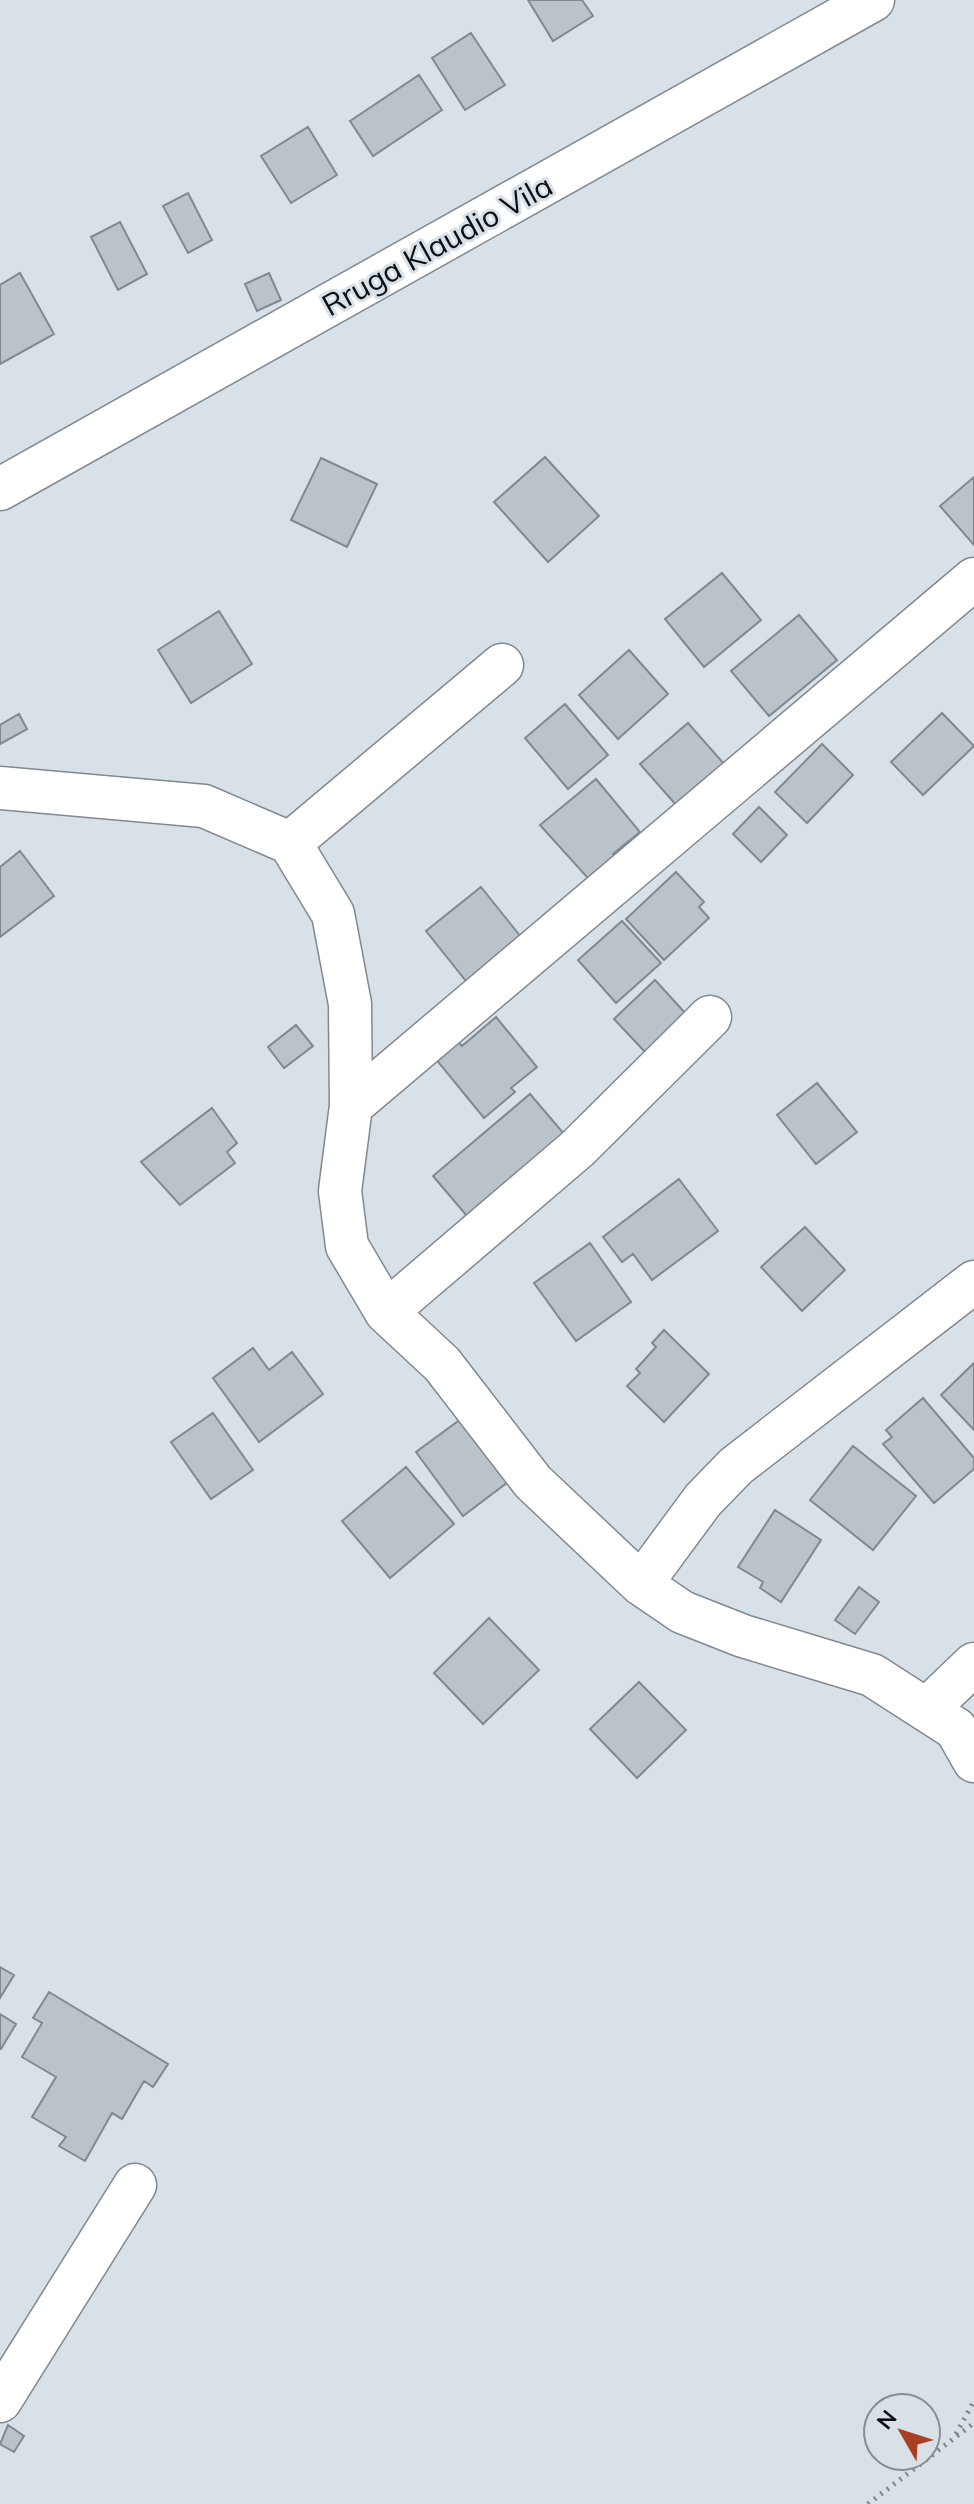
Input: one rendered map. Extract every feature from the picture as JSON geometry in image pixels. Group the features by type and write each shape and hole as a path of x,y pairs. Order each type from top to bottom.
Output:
{"street":[{"name":"Rruga Klaudio Vila","path":"0,489 873,0"},
{"path":"351,1106 974,579"},
{"path":"290,843 502,665"},
{"path":"0,788 204,806 290,843 333,914 350,1004 351,1106 340,1191 347,1246 386,1312 442,1364 533,1482 641,1584 694,1617 743,1636 872,1675 956,1729 974,1761"},
{"path":"386,1312 577,1149 710,1017"},
{"path":"641,1584 703,1500 736,1466 974,1282"},
{"path":"926,1710 974,1664"},
{"path":"0,2401 135,2185"}],"path":[{"path":"954,2439 974,2401"},
{"path":"868,2504 974,2423"}],"building":[{"path":"528,0 582,0 593,16 553,41"},
{"path":"471,33 505,85 465,110 432,58"},
{"path":"419,75 442,110 373,156 350,121"},
{"path":"308,127 337,175 291,203 261,156"},
{"path":"188,193 212,240 188,253 163,206"},
{"path":"120,222 147,274 118,290 91,237"},
{"path":"20,273 54,334 0,364 0,285"},
{"path":"269,273 281,300 257,311 245,284"},
{"path":"545,457 599,516 548,562 494,502"},
{"path":"321,458 377,484 347,547 291,520"},
{"path":"974,477 974,545 940,506"},
{"path":"722,573 761,620 704,667 665,619"},
{"path":"219,611 252,664 191,703 158,650"},
{"path":"799,615 837,660 769,716 731,671"},
{"path":"629,650 668,694 618,739 579,695"},
{"path":"565,704 608,755 568,789 525,738"},
{"path":"942,713 974,746 923,795 891,762"},
{"path":"19,714 27,729 0,744 0,725"},
{"path":"688,723 725,765 677,806 640,764"},
{"path":"822,744 853,775 807,823 775,792"},
{"path":"596,779 640,832 613,854 622,865 595,886 540,825"},
{"path":"759,807 787,835 761,862 733,834"},
{"path":"20,851 54,896 0,937 0,867"},
{"path":"676,872 704,902 699,907 709,918 664,960 626,919"},
{"path":"481,887 525,942 470,986 426,931"},
{"path":"622,921 661,963 616,1003 578,960"},
{"path":"655,980 687,1015 646,1053 614,1019"},
{"path":"496,1017 537,1067 511,1088 515,1092 484,1118 430,1052 452,1034 462,1046"},
{"path":"296,1025 313,1046 284,1068 268,1047"},
{"path":"817,1083 857,1132 816,1164 777,1115"},
{"path":"530,1094 570,1141 473,1223 433,1176"},
{"path":"212,1108 237,1143 227,1152 235,1163 180,1205 141,1162"},
{"path":"679,1179 718,1231 652,1280 633,1254 622,1262 603,1237"},
{"path":"805,1227 845,1270 802,1311 761,1267"},
{"path":"590,1243 631,1302 576,1341 534,1283"},
{"path":"664,1330 709,1374 664,1422 627,1386 640,1373 636,1369 656,1347 652,1343"},
{"path":"253,1348 269,1370 292,1352 323,1394 259,1442 213,1378"},
{"path":"974,1363 974,1430 941,1395"},
{"path":"923,1398 974,1458 974,1469 934,1503 883,1444 892,1437 886,1430"},
{"path":"213,1413 253,1470 211,1499 171,1442"},
{"path":"461,1419 508,1482 463,1516 416,1452"},
{"path":"853,1446 916,1496 873,1550 810,1500"},
{"path":"406,1467 454,1524 390,1578 342,1521"},
{"path":"775,1510 821,1540 781,1602 760,1588 763,1582 738,1567"},
{"path":"859,1587 879,1602 855,1634 835,1620"},
{"path":"489,1618 539,1670 483,1724 434,1673"},
{"path":"639,1682 686,1730 637,1778 590,1729"},
{"path":"0,1967 14,1975 0,1998"},
{"path":"49,1992 168,2064 153,2087 144,2081 122,2119 112,2113 85,2161 59,2146 66,2137 32,2117 56,2077 22,2057 42,2023 33,2018"},
{"path":"0,2014 16,2024 1,2049 0,2049"},
{"path":"8,2425 24,2436 14,2452 0,2444"}]}
